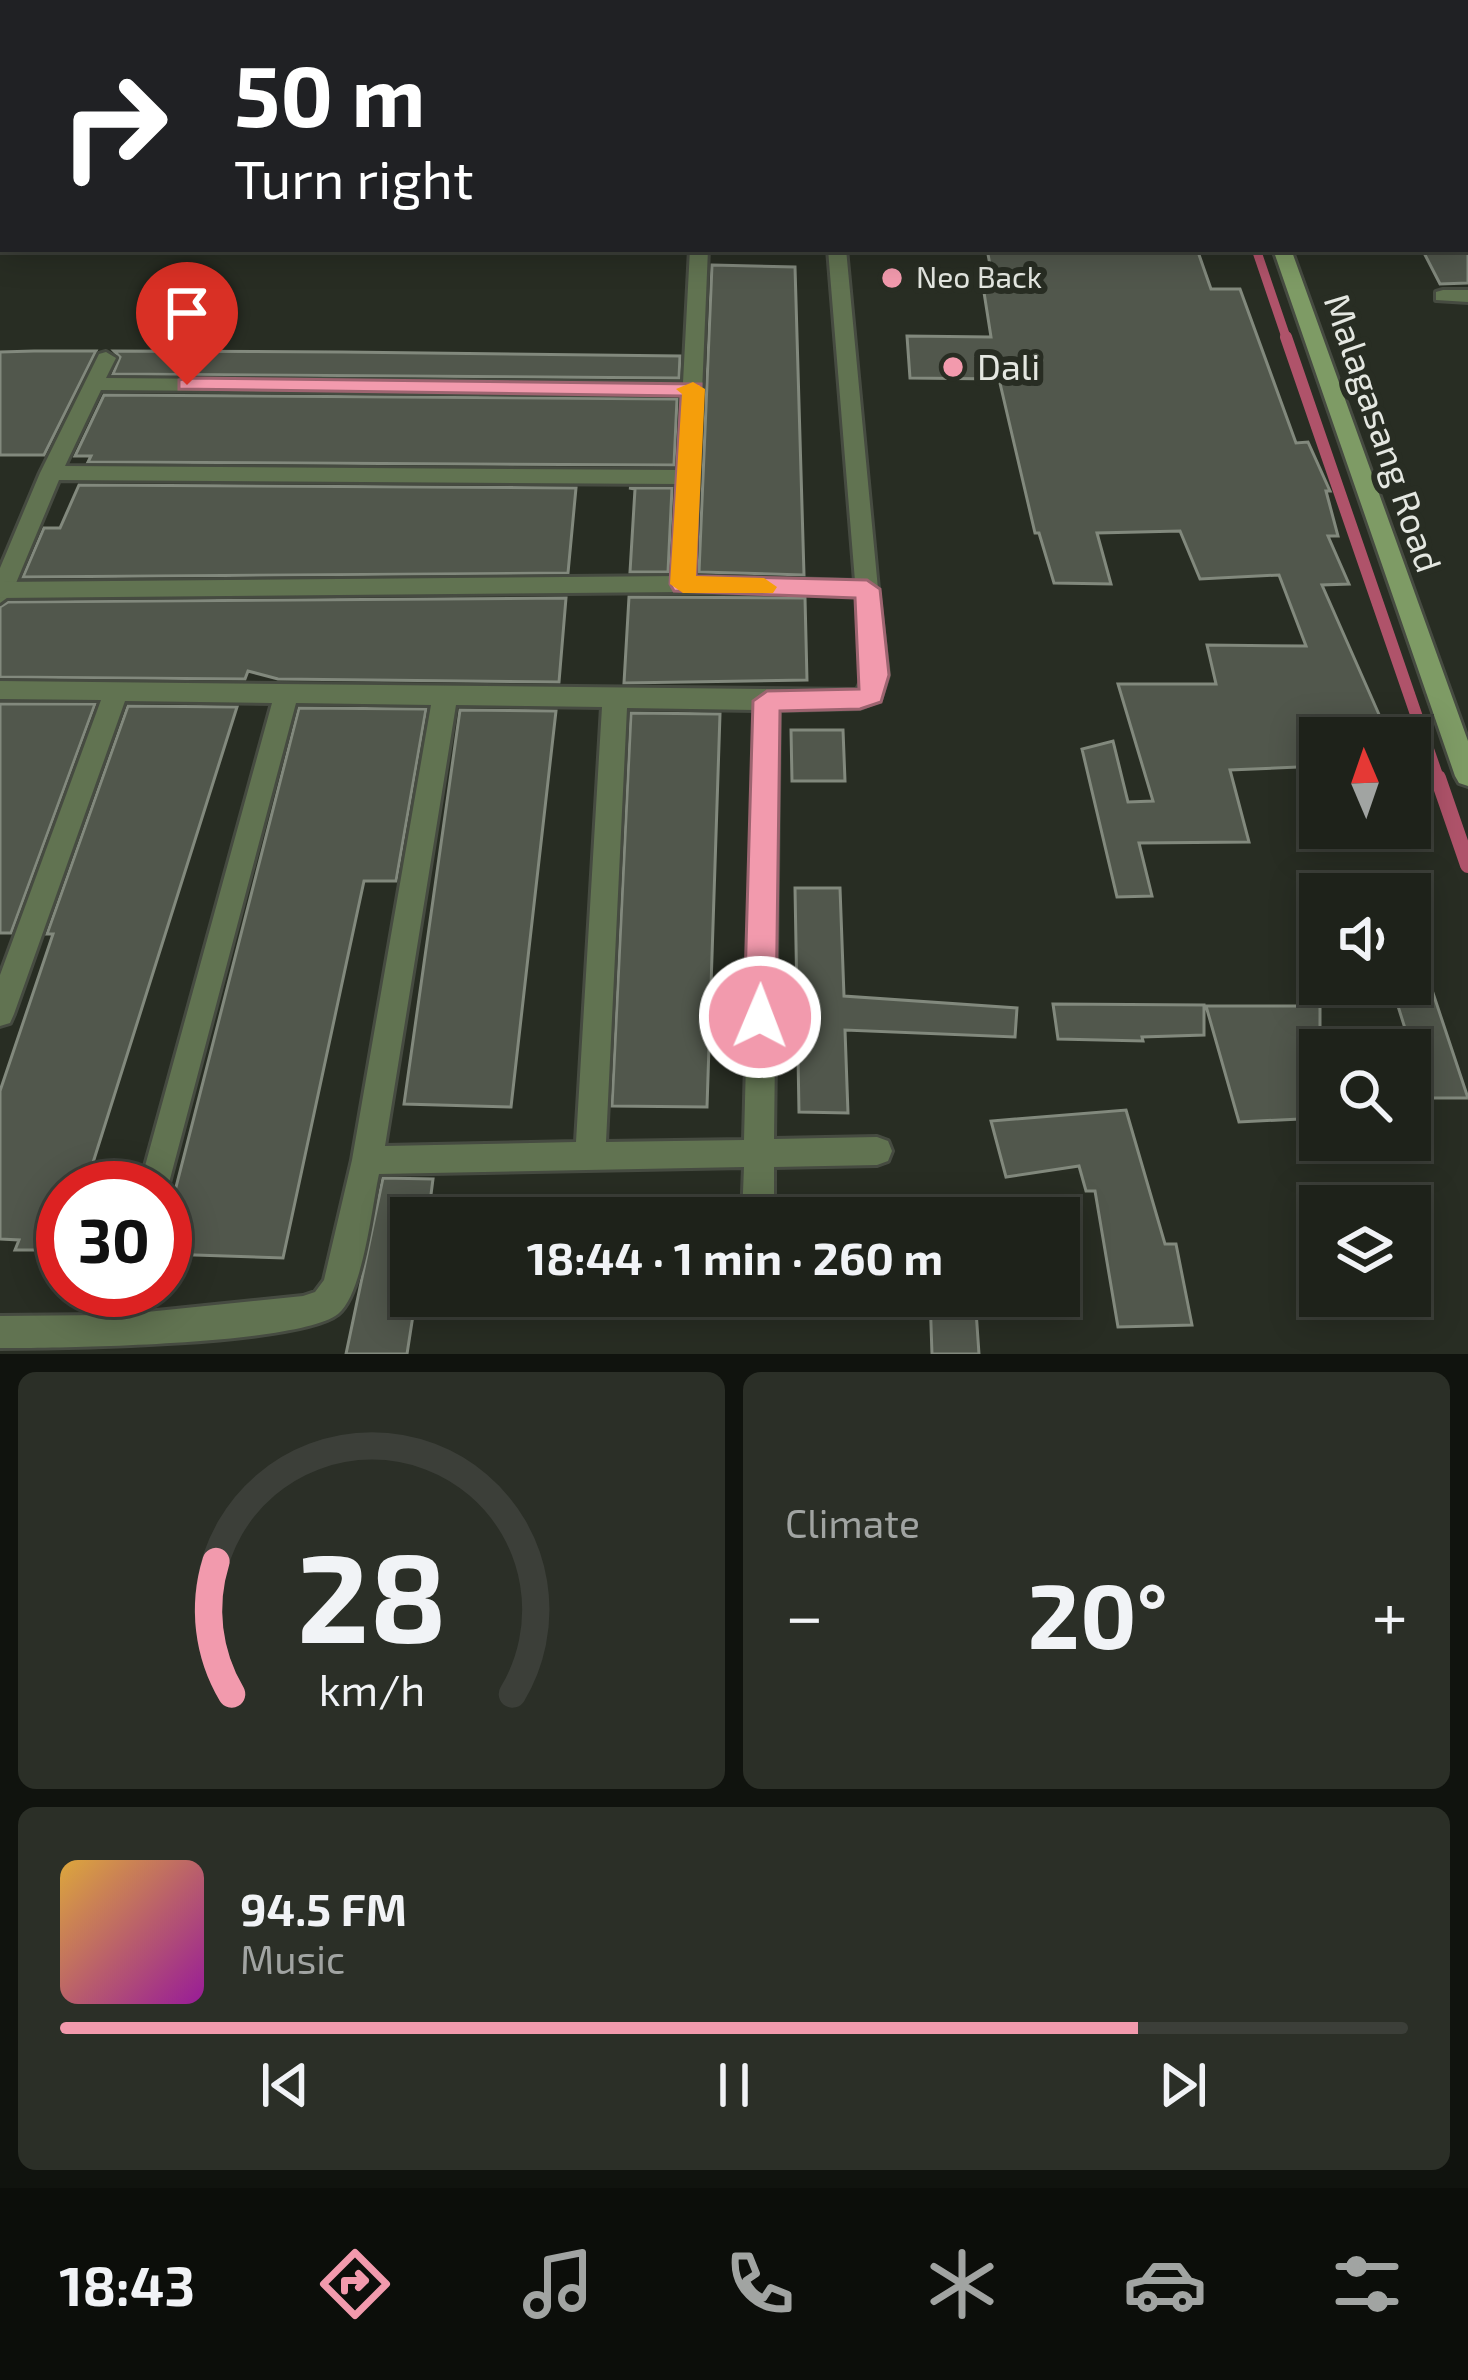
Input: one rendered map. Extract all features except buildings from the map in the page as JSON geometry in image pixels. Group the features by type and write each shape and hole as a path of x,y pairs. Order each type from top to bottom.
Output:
{"main road":[{"name":"Malagasang Road","path":"1283,252 1468,776"}],"street":[{"path":"683,584 699,252"},
{"path":"0,690 767,701 860,699 872,694 875,675 837,252"},
{"path":"1443,296 1468,296"},
{"path":"106,358 1,591 683,584 867,589"},
{"path":"95,384 693,389"},
{"path":"51,473 688,477"},
{"path":"0,1014 116,692"},
{"path":"161,1161 286,696"},
{"path":"0,1332 116,1331 303,1312 326,1303 338,1287 367,1160 446,697"},
{"path":"590,1156 615,700"},
{"path":"758,1197 767,701"},
{"path":"367,1160 877,1151"},
{"path":"116,1331 120,1317"}],"waterway":[{"path":"1257,252 1287,340"},
{"path":"1286,337 1439,781"},
{"path":"1438,778 1468,865"}],"slow traffic":[{"path":"688,389 693,389 683,584 764,587"}],"place":[{"name":"Neo Back","path":"892,278"},
{"name":"Dali","path":"953,367"}],"route":[{"path":"187,385 693,389 683,584 867,589 875,675 872,694 860,699 767,701 760,1017"}]}
